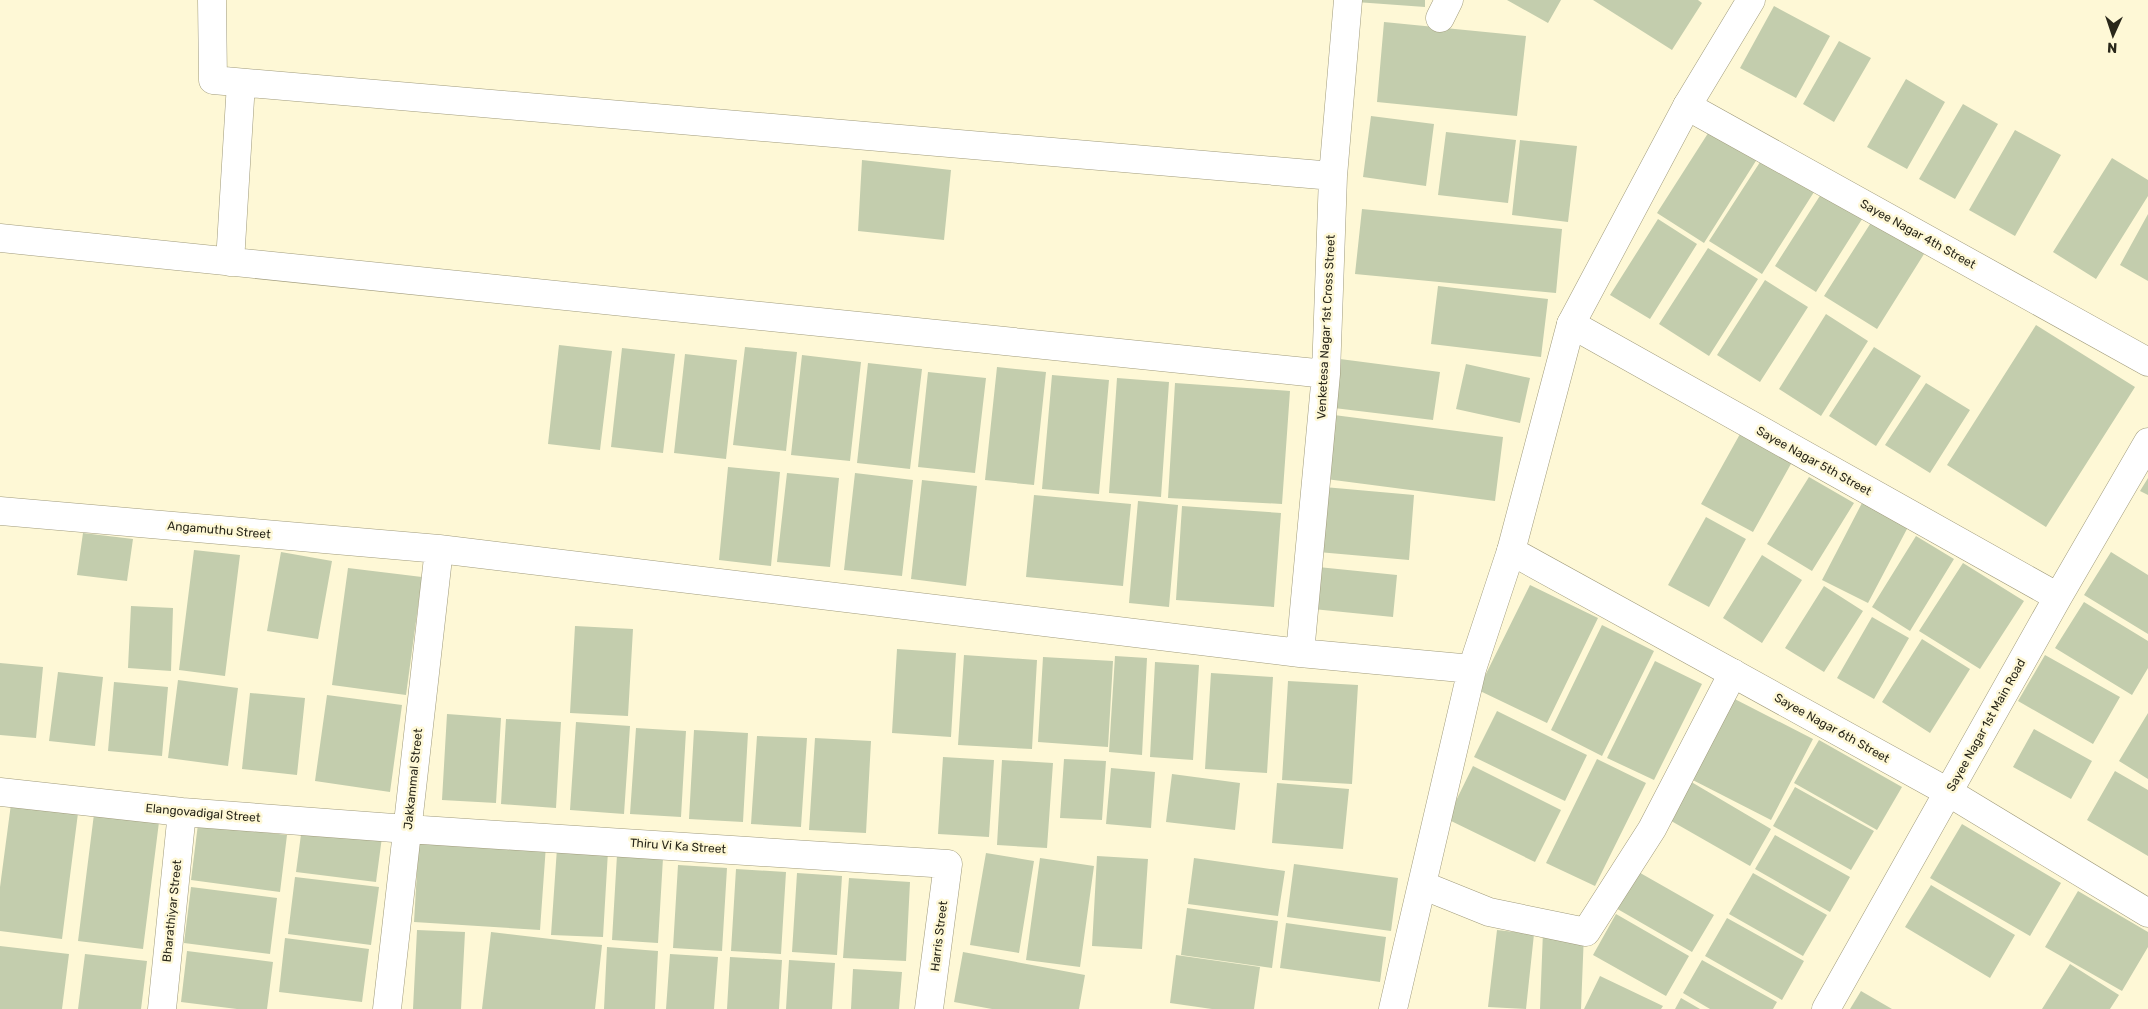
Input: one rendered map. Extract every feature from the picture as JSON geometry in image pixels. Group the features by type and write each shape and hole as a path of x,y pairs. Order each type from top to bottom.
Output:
{"street":[{"path":"212,0 213,80 1333,176"},
{"name":"Venketesa Nagar 1st Cross Street","path":"1300,654 1326,374 1333,176 1348,0"},
{"path":"1393,1009 1472,669 1512,550 1571,324 1687,106 1751,0"},
{"path":"230,262 241,83"},
{"name":"Sayee Nagar 4th Street","path":"1687,106 2148,362"},
{"path":"0,238 1326,374"},
{"name":"Sayee Nagar 5th Street","path":"1571,324 2058,597"},
{"name":"Sayee Nagar 1st Main Road","path":"1826,1009 2058,597 2148,442"},
{"name":"Angamuthu Street","path":"0,511 439,549 1300,654 1472,669"},
{"name":"Jakkammal Street","path":"387,1009 439,549"},
{"name":"Sayee Nagar 6th Street","path":"1512,550 1948,792 2148,913"},
{"path":"1422,885 1489,912 1586,932 1652,829 1733,673"},
{"name":"Elangovadigal Street","path":"0,792 182,812 407,829"},
{"name":"Bharathiyar Street","path":"162,1009 182,812"},
{"name":"Thiru Vi Ka Street","path":"407,829 948,864"},
{"name":"Harris Street","path":"929,1009 948,864"}],"building":[{"path":"1356,0 1425,0 1425,7 1356,2"},
{"path":"1507,0 1561,0 1548,23"},
{"path":"1593,0 1698,0 1702,3 1672,50"},
{"path":"1774,6 1830,36 1796,98 1740,68"},
{"path":"1384,22 1526,36 1517,116 1377,102"},
{"path":"1839,41 1871,58 1834,122 1803,104"},
{"path":"1906,79 1945,102 1907,169 1867,147"},
{"path":"1963,104 1998,124 1955,199 1919,179"},
{"path":"1371,116 1434,124 1426,186 1363,177"},
{"path":"1712,127 1759,156 1704,243 1657,213"},
{"path":"2015,130 2061,155 2015,236 1969,210"},
{"path":"1446,132 1516,140 1508,203 1438,195"},
{"path":"1520,140 1577,146 1568,222 1512,215"},
{"path":"2112,158 2148,180 2148,196 2096,279 2053,252"},
{"path":"1762,159 1814,192 1762,274 1709,241"},
{"path":"862,160 951,170 944,240 858,231"},
{"path":"1823,191 1864,216 1816,292 1775,266"},
{"path":"1362,209 1562,229 1556,293 1355,274"},
{"path":"2148,214 2148,281 2120,265"},
{"path":"1658,219 1697,244 1650,319 1610,295"},
{"path":"1872,221 1924,254 1877,329 1824,296"},
{"path":"1708,248 1758,279 1709,356 1659,324"},
{"path":"1765,280 1808,307 1760,382 1717,355"},
{"path":"1438,286 1548,299 1541,357 1431,344"},
{"path":"1826,314 1868,341 1821,416 1779,389"},
{"path":"2036,325 2135,387 2046,527 1947,465"},
{"path":"559,345 612,351 600,450 548,444"},
{"path":"745,347 797,352 786,451 733,445"},
{"path":"1874,347 1921,376 1876,446 1829,416"},
{"path":"622,348 675,354 663,453 611,447"},
{"path":"685,354 737,360 726,459 674,453"},
{"path":"802,355 861,362 850,461 791,455"},
{"path":"1340,359 1440,372 1433,420 1334,408"},
{"path":"868,363 922,369 910,469 857,463"},
{"path":"1466,364 1530,378 1520,423 1456,409"},
{"path":"997,367 1046,372 1034,485 985,480"},
{"path":"928,372 986,378 975,473 918,467"},
{"path":"1052,375 1109,380 1099,494 1042,489"},
{"path":"1117,378 1169,382 1161,497 1109,493"},
{"path":"1175,383 1290,391 1282,504 1168,498"},
{"path":"1926,383 1970,410 1930,473 1885,445"},
{"path":"1334,415 1503,437 1495,501 1326,479"},
{"path":"1740,434 1792,462 1753,532 1701,504"},
{"path":"728,467 780,472 771,566 719,560"},
{"path":"787,473 839,478 830,567 777,562"},
{"path":"855,473 913,480 902,576 844,570"},
{"path":"1809,477 1854,503 1812,571 1767,544"},
{"path":"2148,478 2148,495 2140,491"},
{"path":"922,480 977,486 966,586 911,579"},
{"path":"1324,487 1414,495 1409,560 1318,552"},
{"path":"1034,495 1131,504 1123,586 1026,577"},
{"path":"1138,501 1178,505 1169,607 1129,603"},
{"path":"1862,503 1908,527 1868,603 1822,580"},
{"path":"1182,506 1281,513 1274,607 1176,600"},
{"path":"1706,517 1746,539 1709,607 1668,585"},
{"path":"83,533 133,539 127,581 77,575"},
{"path":"1916,536 1954,559 1910,631 1872,607"},
{"path":"194,550 240,555 225,676 179,670"},
{"path":"281,552 332,561 318,639 267,631"},
{"path":"2111,552 2148,575 2148,634 2084,595"},
{"path":"1762,555 1802,580 1762,643 1723,618"},
{"path":"1963,563 2024,601 1980,669 1919,631"},
{"path":"1318,567 1397,575 1393,617 1313,609"},
{"path":"348,568 422,577 406,695 332,685"},
{"path":"1530,585 1598,618 1547,723 1478,690"},
{"path":"1824,586 1863,611 1824,672 1785,648"},
{"path":"2084,602 2148,641 2148,668 2132,695 2055,648"},
{"path":"131,606 173,608 171,671 128,668"},
{"path":"1872,617 1909,638 1874,699 1837,678"},
{"path":"1602,625 1654,651 1602,756 1551,730"},
{"path":"575,626 633,629 628,716 570,713"},
{"path":"1922,639 1970,669 1930,733 1882,702"},
{"path":"897,649 956,653 951,737 892,733"},
{"path":"964,655 1037,660 1032,749 958,745"},
{"path":"2045,655 2120,697 2093,744 2018,701"},
{"path":"1115,656 1147,658 1142,755 1109,752"},
{"path":"1043,657 1113,661 1108,747 1038,742"},
{"path":"1655,661 1702,684 1654,780 1607,758"},
{"path":"1155,662 1199,665 1193,760 1150,757"},
{"path":"0,663 43,667 36,738 0,735"},
{"path":"58,672 103,677 95,746 49,741"},
{"path":"1211,673 1273,677 1267,773 1205,769"},
{"path":"178,680 238,688 228,766 168,758"},
{"path":"1288,681 1358,685 1352,784 1282,780"},
{"path":"114,682 168,687 162,756 108,751"},
{"path":"250,693 305,698 297,775 242,769"},
{"path":"1723,693 1813,739 1771,820 1681,774"},
{"path":"327,695 402,705 390,792 315,781"},
{"path":"1497,711 1587,755 1565,801 1474,757"},
{"path":"2148,713 2148,779 2119,761"},
{"path":"447,714 501,718 496,803 442,800"},
{"path":"506,719 561,722 556,808 501,804"},
{"path":"576,722 630,726 624,814 570,810"},
{"path":"636,728 686,731 681,817 630,814"},
{"path":"2034,729 2092,761 2071,799 2013,767"},
{"path":"694,730 748,733 743,822 689,819"},
{"path":"757,736 807,738 801,827 751,824"},
{"path":"815,738 871,741 866,833 809,830"},
{"path":"1819,740 1902,787 1877,830 1794,783"},
{"path":"943,757 994,760 989,837 938,834"},
{"path":"1064,759 1106,761 1102,820 1060,818"},
{"path":"1597,759 1646,783 1595,886 1546,863"},
{"path":"1002,760 1053,763 1047,848 997,845"},
{"path":"1473,766 1561,810 1535,862 1447,819"},
{"path":"1111,768 1155,772 1151,828 1106,824"},
{"path":"2115,771 2148,790 2148,856 2087,820"},
{"path":"1172,774 1240,783 1235,830 1166,822"},
{"path":"1688,780 1771,829 1750,866 1666,818"},
{"path":"1277,783 1349,789 1343,849 1272,843"},
{"path":"1795,787 1874,831 1851,870 1773,826"},
{"path":"11,804 78,813 62,939 0,931 0,887"},
{"path":"94,814 159,822 143,949 78,941"},
{"path":"198,824 287,835 280,892 191,880"},
{"path":"1962,824 2061,883 2030,936 1930,878"},
{"path":"302,827 382,837 376,882 296,872"},
{"path":"1775,835 1850,877 1830,912 1755,869"},
{"path":"419,838 546,845 540,930 414,922"},
{"path":"557,848 608,851 603,937 551,935"},
{"path":"986,853 1034,861 1019,953 970,945"},
{"path":"617,855 663,858 658,943 612,940"},
{"path":"1097,856 1148,859 1142,949 1092,946"},
{"path":"1040,858 1094,866 1080,967 1026,960"},
{"path":"1194,858 1285,871 1278,916 1188,904"},
{"path":"1294,864 1398,878 1391,931 1287,917"},
{"path":"678,865 727,868 722,951 673,948"},
{"path":"736,869 786,872 781,954 731,951"},
{"path":"1635,870 1714,915 1692,952 1614,907"},
{"path":"797,873 842,876 837,955 792,952"},
{"path":"1753,873 1827,915 1803,956 1729,914"},
{"path":"295,877 379,887 371,945 288,934"},
{"path":"849,878 910,882 906,961 843,958"},
{"path":"1931,885 2015,935 1990,978 1905,927"},
{"path":"191,887 277,898 270,954 184,943"},
{"path":"2078,891 2148,932 2148,947 2122,991 2045,947"},
{"path":"1187,908 1278,921 1272,968 1181,955"},
{"path":"1616,914 1689,956 1666,996 1593,955"},
{"path":"1727,918 1804,961 1782,1000 1705,956"},
{"path":"1286,923 1386,937 1380,982 1280,968"},
{"path":"417,930 465,932 461,1009 413,1009"},
{"path":"1497,930 1534,934 1526,1009 1488,1007"},
{"path":"1543,931 1584,933 1581,1009 1540,1009"},
{"path":"491,932 602,945 595,1009 482,1009"},
{"path":"285,938 369,949 362,1002 279,992"},
{"path":"0,946 69,954 62,1009 0,1009"},
{"path":"607,947 658,951 655,1009 604,1009"},
{"path":"187,951 273,962 267,1009 237,1009 181,1002"},
{"path":"963,952 1085,975 1079,1009 992,1009 954,1002"},
{"path":"85,954 147,961 141,1009 78,1009"},
{"path":"670,954 718,957 714,1009 666,1009"},
{"path":"1176,955 1260,967 1254,1009 1212,1009 1170,1003"},
{"path":"730,957 782,960 779,1009 727,1009"},
{"path":"789,960 835,963 832,1009 786,1009"},
{"path":"1702,960 1777,1002 1773,1009 1710,1009 1683,993"},
{"path":"2070,964 2119,995 2110,1009 2042,1009"},
{"path":"853,969 902,972 899,1009 851,1009"},
{"path":"1600,976 1663,1006 1661,1009 1584,1009"},
{"path":"1861,991 1892,1009 1850,1009"},
{"path":"1681,998 1700,1009 1675,1009"}]}
